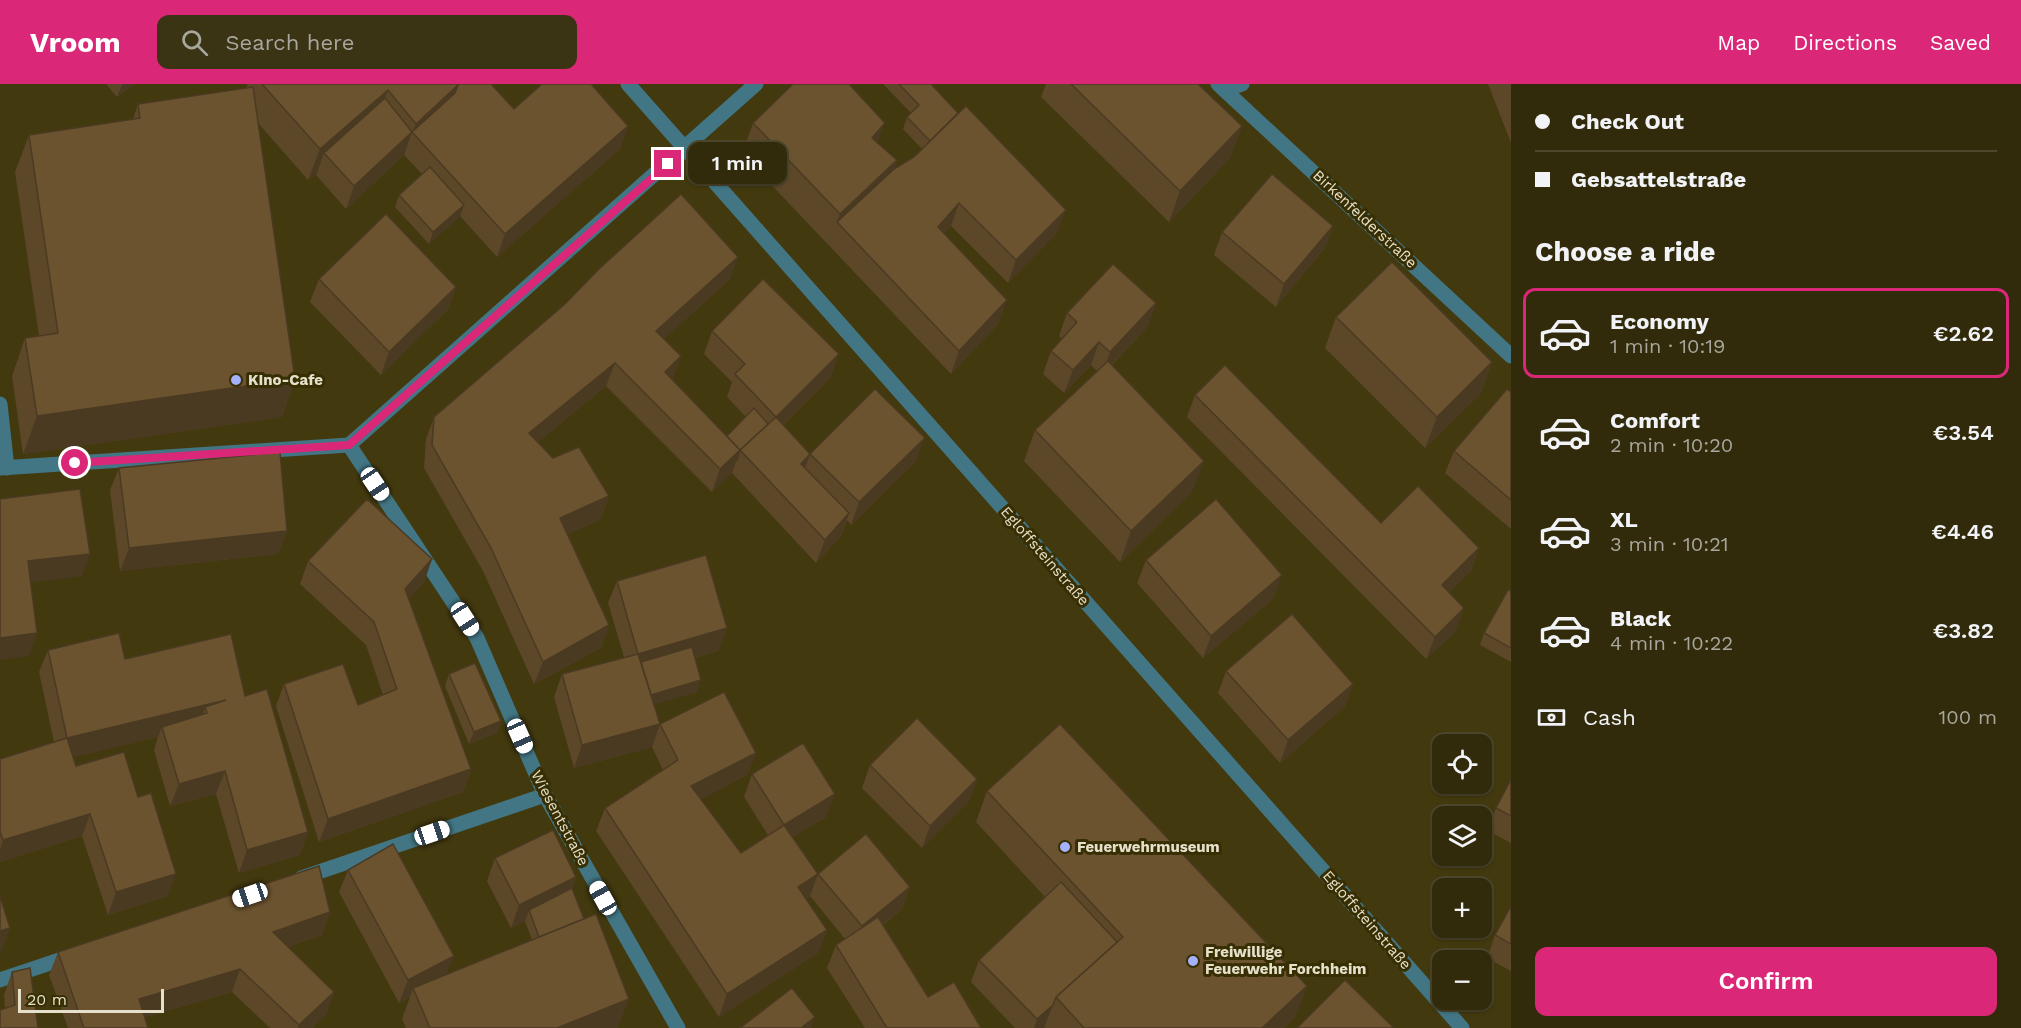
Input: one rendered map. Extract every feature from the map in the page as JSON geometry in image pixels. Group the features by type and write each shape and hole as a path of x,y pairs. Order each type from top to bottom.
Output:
{"street":[{"name":"Egloffsteinstraße","path":"628,84 1462,1028"},
{"path":"0,404 3,468 349,445 756,84"},
{"path":"1222,87 1242,84"},
{"name":"Birkenfelderstraße","path":"1222,87 1511,356"},
{"name":"Wiesentstraße","path":"349,445 477,638 545,795 678,1028"},
{"path":"284,884 545,795"},
{"path":"0,980 91,949"}],"building":[{"path":"262,84 458,85 416,124 388,90 320,149"},
{"path":"458,84 491,84 514,109 542,84 591,84 628,126 505,234 412,132 455,93"},
{"path":"793,84 849,84 885,123 872,138 897,160 840,214 753,123"},
{"path":"899,84 931,84 958,113 930,141 907,117 919,105"},
{"path":"1071,84 1198,84 1242,126 1180,191"},
{"path":"253,87 295,379 37,416 25,338 58,333 29,135 140,118 138,104"},
{"path":"385,98 412,132 354,186 324,153"},
{"path":"966,106 1066,210 1016,260 959,203 938,227 1007,300 959,351 837,222 894,169 914,157"},
{"path":"430,167 464,205 433,232 399,195"},
{"path":"1272,174 1333,226 1284,284 1222,232"},
{"path":"681,194 738,257 656,331 681,356 665,372 740,450 720,469 615,363 529,433 553,458 579,447 609,496 560,518 609,625 543,662 491,548 432,445 434,417 565,304 599,269"},
{"path":"386,214 456,287 389,352 319,279"},
{"path":"1392,262 1492,362 1437,417 1336,317"},
{"path":"1113,264 1156,303 1110,352 1099,342 1073,370 1051,351 1077,322 1067,313"},
{"path":"763,279 839,354 776,417 735,374 745,364 712,331"},
{"path":"1108,361 1204,461 1131,531 1035,430"},
{"path":"1225,365 1381,523 1418,486 1479,548 1442,585 1464,608 1435,637 1195,395"},
{"path":"875,389 925,438 859,502 810,454"},
{"path":"1507,389 1511,392 1511,500 1454,451"},
{"path":"754,408 768,424 740,450 727,436"},
{"path":"776,417 810,454 801,464 849,513 825,540 740,450"},
{"path":"280,452 287,531 129,548 119,468"},
{"path":"80,489 90,554 28,561 37,633 0,638 0,499"},
{"path":"367,499 432,559 405,589 471,769 328,819 284,684 343,664 358,705 397,689 374,622 308,561"},
{"path":"1216,499 1282,575 1211,636 1146,560"},
{"path":"706,555 727,628 638,654 617,581"},
{"path":"1508,590 1511,591 1511,648 1484,633"},
{"path":"1292,614 1353,684 1288,740 1226,671"},
{"path":"119,633 125,659 231,634 245,696 267,689 308,832 247,850 225,771 179,784 162,727 207,713 205,707 226,700 67,738 48,650"},
{"path":"692,647 701,680 651,695 641,662"},
{"path":"638,654 660,724 582,745 562,674"},
{"path":"475,663 501,721 474,732 449,674"},
{"path":"724,692 756,753 691,786 741,853 784,825 818,874 798,887 827,930 727,994 605,808 678,760 660,724"},
{"path":"917,718 977,779 930,826 870,765"},
{"path":"1060,724 1307,986 1262,1028 1084,1028 1056,997 1123,937 987,791"},
{"path":"67,738 76,766 124,752 138,797 151,793 176,874 116,892 90,814 3,840 0,832 0,759"},
{"path":"803,743 835,794 784,825 752,774"},
{"path":"1511,779 1511,816 1496,808"},
{"path":"553,830 576,877 519,905 495,858"},
{"path":"866,834 910,887 862,926 818,874"},
{"path":"393,844 454,956 408,980 348,870"},
{"path":"319,866 330,912 273,932 334,992 299,1025 240,969 139,999 148,1028 84,1028 58,952"},
{"path":"1061,882 1117,942 1056,997 1053,1005 1037,1019 979,960"},
{"path":"572,888 584,919 539,937 529,910"},
{"path":"0,896 10,928 0,931"},
{"path":"1511,906 1511,944 1495,935"},
{"path":"596,914 629,999 557,1028 430,1028 413,988"},
{"path":"878,917 928,997 954,982 981,1028 887,1028 836,945"},
{"path":"30,968 38,1028 0,1028 0,1010 15,1005 12,972"},
{"path":"1345,980 1394,1028 1297,1028"},
{"path":"792,988 815,1017 801,1028 740,1028"}],"place":[{"name":"KIno-Cafe","path":"236,380"},
{"name":"Feuerwehrmuseum","path":"1065,847"},
{"name":"Freiwillige Feuerwehr Forchheim","path":"1193,961"}],"route":[{"path":"75,463 349,445 668,164"}]}
